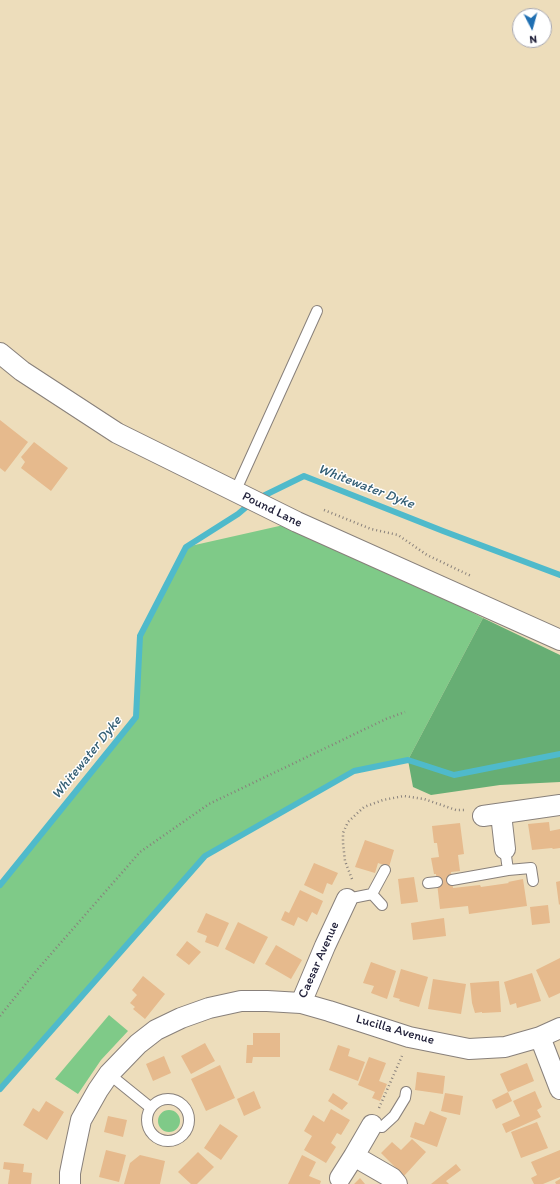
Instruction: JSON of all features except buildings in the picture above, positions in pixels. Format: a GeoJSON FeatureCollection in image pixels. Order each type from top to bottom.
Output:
{"type":"FeatureCollection","features":[{"type":"Feature","properties":{"kind":"street","name":"Pound Lane"},"geometry":{"type":"LineString","coordinates":[[0,353],[22,372],[117,433],[248,498],[560,640]]}},
{"type":"Feature","properties":{"kind":"street"},"geometry":{"type":"LineString","coordinates":[[505,849],[492,815],[560,806]]}},
{"type":"Feature","properties":{"kind":"street","name":"Caesar Avenue"},"geometry":{"type":"LineString","coordinates":[[70,1184],[70,1173],[81,1120],[109,1074],[138,1044],[156,1030],[181,1018],[209,1008],[241,1002],[267,1001],[301,1003],[347,898]]}},
{"type":"Feature","properties":{"kind":"street","name":"Lucilla Avenue"},"geometry":{"type":"LineString","coordinates":[[301,1003],[409,1037],[469,1049],[505,1047],[540,1037],[560,1028]]}},
{"type":"Feature","properties":{"kind":"street"},"geometry":{"type":"LineString","coordinates":[[540,1037],[560,1089]]}},
{"type":"Feature","properties":{"kind":"street"},"geometry":{"type":"LineString","coordinates":[[340,1178],[372,1125]]}},
{"type":"Feature","properties":{"kind":"street"},"geometry":{"type":"LineString","coordinates":[[354,1156],[392,1178],[397,1184]]}},
{"type":"Feature","properties":{"kind":"lane"},"geometry":{"type":"LineString","coordinates":[[248,498],[317,311]]}},
{"type":"Feature","properties":{"kind":"lane"},"geometry":{"type":"LineString","coordinates":[[505,849],[508,870]]}},
{"type":"Feature","properties":{"kind":"lane"},"geometry":{"type":"LineString","coordinates":[[452,880],[508,870],[531,868],[533,881]]}},
{"type":"Feature","properties":{"kind":"lane"},"geometry":{"type":"LineString","coordinates":[[372,894],[385,870]]}},
{"type":"Feature","properties":{"kind":"lane"},"geometry":{"type":"LineString","coordinates":[[347,898],[372,894]]}},
{"type":"Feature","properties":{"kind":"lane"},"geometry":{"type":"LineString","coordinates":[[372,894],[382,905]]}},
{"type":"Feature","properties":{"kind":"lane"},"geometry":{"type":"LineString","coordinates":[[109,1074],[151,1108]]}},
{"type":"Feature","properties":{"kind":"lane"},"geometry":{"type":"LineString","coordinates":[[372,1125],[382,1127],[394,1116],[405,1098],[406,1092]]}},
{"type":"Feature","properties":{"kind":"lane"},"geometry":{"type":"LineString","coordinates":[[168,1100],[175,1100],[181,1104],[188,1115],[189,1121],[184,1134],[173,1141],[160,1140],[153,1136],[147,1123],[147,1116],[151,1108],[161,1101],[168,1100]]}},
{"type":"Feature","properties":{"kind":"path"},"geometry":{"type":"LineString","coordinates":[[0,1016],[37,970],[140,852],[209,804],[386,719],[405,712]]}},
{"type":"Feature","properties":{"kind":"path"},"geometry":{"type":"LineString","coordinates":[[348,822],[364,807],[384,800],[404,796],[424,799],[456,810],[480,810],[492,815]]}},
{"type":"Feature","properties":{"kind":"path"},"geometry":{"type":"LineString","coordinates":[[372,1125],[409,1037]]}},
{"type":"Feature","properties":{"kind":"green space"},"geometry":{"type":"Polygon","coordinates":[[[297,522],[483,618],[408,760],[354,771],[205,856],[0,1089],[0,885],[135,717],[140,636],[186,547],[297,522]]]}},
{"type":"Feature","properties":{"kind":"green space"},"geometry":{"type":"Polygon","coordinates":[[[483,618],[560,655],[560,782],[500,785],[431,795],[413,787],[408,760],[483,618]]]}},
{"type":"Feature","properties":{"kind":"green space"},"geometry":{"type":"Polygon","coordinates":[[[109,1015],[128,1031],[101,1060],[78,1094],[55,1079],[109,1015]]]}},
{"type":"Feature","properties":{"kind":"green space"},"geometry":{"type":"Polygon","coordinates":[[[169,1110],[177,1113],[180,1121],[177,1129],[169,1132],[161,1129],[158,1121],[161,1113],[169,1110]]]}},
{"type":"Feature","properties":{"kind":"waterway","name":"Whitewater Dyke"},"geometry":{"type":"LineString","coordinates":[[259,498],[304,476],[560,575]]}},
{"type":"Feature","properties":{"kind":"waterway","name":"Whitewater Dyke"},"geometry":{"type":"LineString","coordinates":[[0,885],[136,717],[140,636],[186,547],[238,514],[251,503]]}},
{"type":"Feature","properties":{"kind":"waterway"},"geometry":{"type":"LineString","coordinates":[[0,1089],[205,856],[354,771],[408,760],[454,775],[560,754]]}}]}
